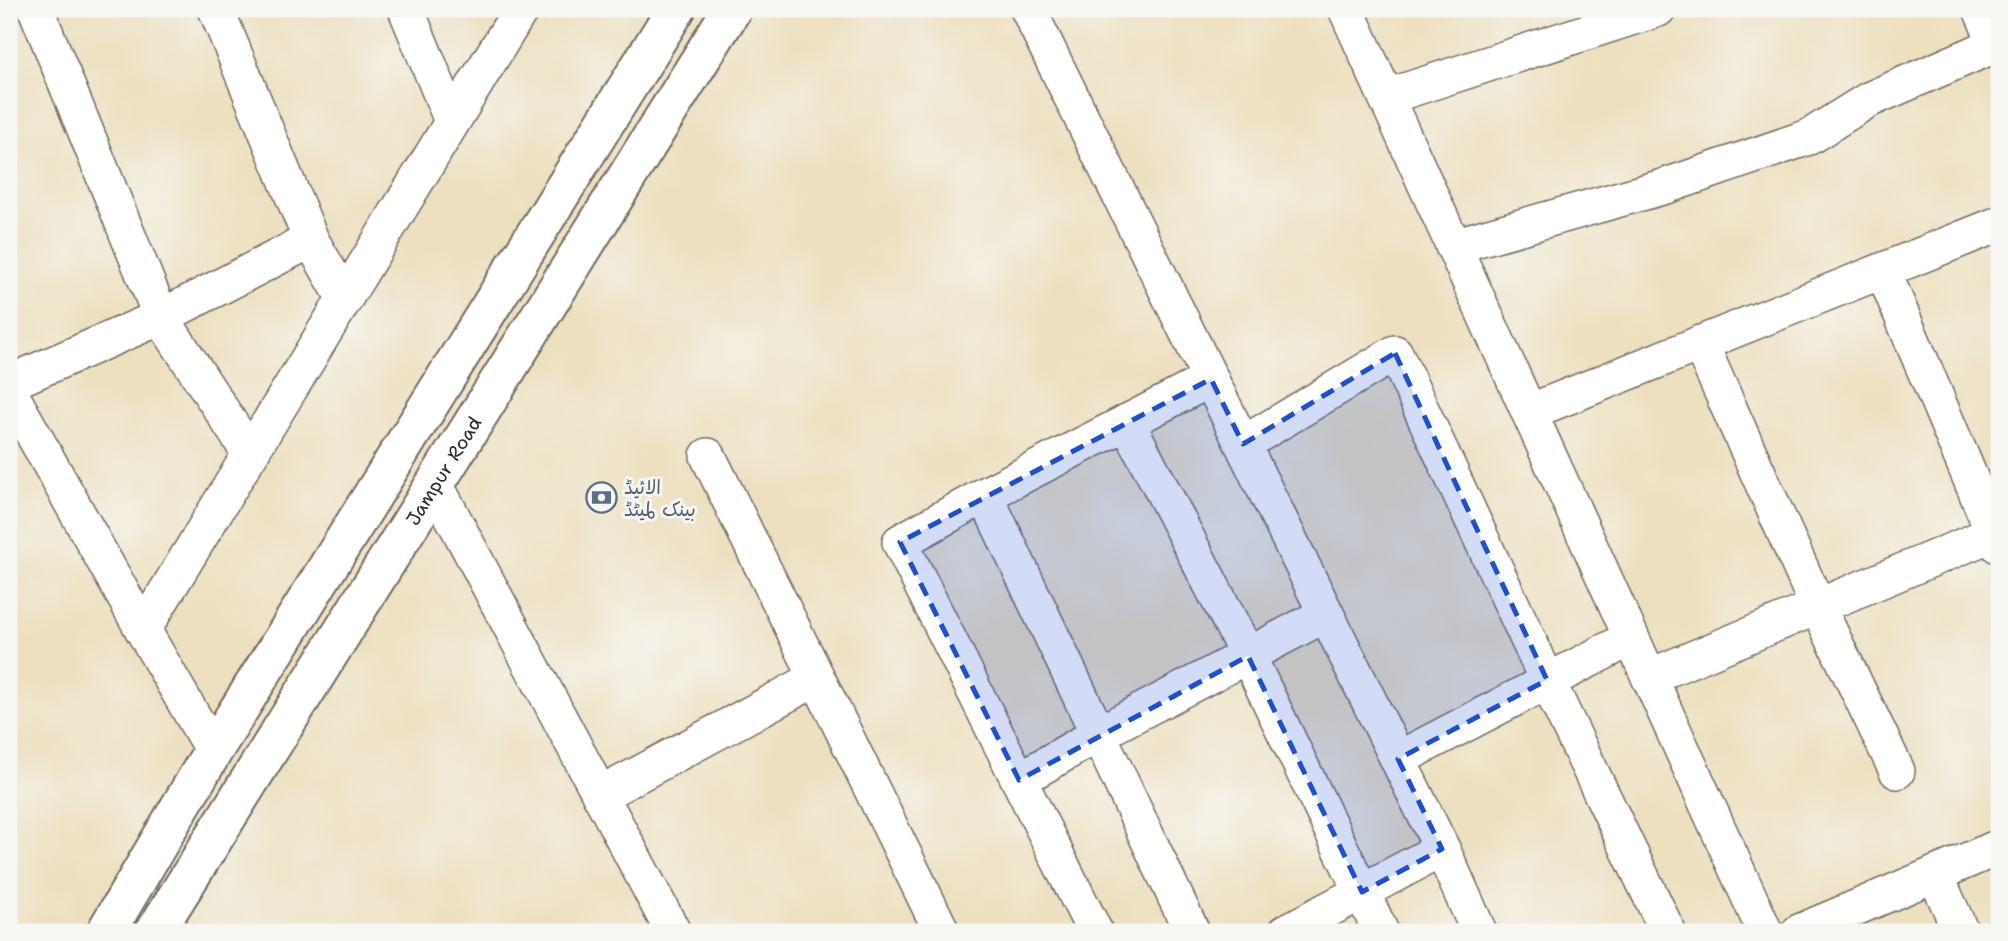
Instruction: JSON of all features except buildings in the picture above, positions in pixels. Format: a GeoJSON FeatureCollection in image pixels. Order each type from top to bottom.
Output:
{"type":"FeatureCollection","features":[{"type":"Feature","properties":{"kind":"main road"},"geometry":{"type":"LineString","coordinates":[[106,932],[213,751],[676,9]]}},
{"type":"Feature","properties":{"kind":"main road","name":"Jampur Road"},"geometry":{"type":"LineString","coordinates":[[155,932],[732,9]]}},
{"type":"Feature","properties":{"kind":"street"},"geometry":{"type":"LineString","coordinates":[[36,9],[161,317],[250,454]]}},
{"type":"Feature","properties":{"kind":"street"},"geometry":{"type":"LineString","coordinates":[[216,9],[310,240],[345,299]]}},
{"type":"Feature","properties":{"kind":"street"},"geometry":{"type":"LineString","coordinates":[[406,9],[452,121]]}},
{"type":"Feature","properties":{"kind":"street"},"geometry":{"type":"LineString","coordinates":[[142,630],[521,9]]}},
{"type":"Feature","properties":{"kind":"street"},"geometry":{"type":"LineString","coordinates":[[1028,9],[1442,849],[1479,932]]}},
{"type":"Feature","properties":{"kind":"street"},"geometry":{"type":"LineString","coordinates":[[1346,9],[1765,932]]}},
{"type":"Feature","properties":{"kind":"street"},"geometry":{"type":"LineString","coordinates":[[1386,97],[1658,9]]}},
{"type":"Feature","properties":{"kind":"street"},"geometry":{"type":"LineString","coordinates":[[1453,246],[1666,186],[1809,137],[1868,100],[1998,47],[1981,9]]}},
{"type":"Feature","properties":{"kind":"street"},"geometry":{"type":"LineString","coordinates":[[1529,412],[1999,224]]}},
{"type":"Feature","properties":{"kind":"street"},"geometry":{"type":"LineString","coordinates":[[9,383],[161,317],[310,240]]}},
{"type":"Feature","properties":{"kind":"street"},"geometry":{"type":"LineString","coordinates":[[1649,677],[1997,537],[1883,271]]}},
{"type":"Feature","properties":{"kind":"street"},"geometry":{"type":"LineString","coordinates":[[1700,343],[1818,607],[1898,771]]}},
{"type":"Feature","properties":{"kind":"street"},"geometry":{"type":"LineString","coordinates":[[1243,444],[1395,353],[1668,932]]}},
{"type":"Feature","properties":{"kind":"street"},"geometry":{"type":"LineString","coordinates":[[1095,932],[900,542],[1210,379]]}},
{"type":"Feature","properties":{"kind":"street"},"geometry":{"type":"LineString","coordinates":[[9,391],[142,630],[213,751]]}},
{"type":"Feature","properties":{"kind":"street"},"geometry":{"type":"LineString","coordinates":[[1127,422],[1248,656],[1381,932]]}},
{"type":"Feature","properties":{"kind":"street"},"geometry":{"type":"LineString","coordinates":[[708,456],[942,932]]}},
{"type":"Feature","properties":{"kind":"street"},"geometry":{"type":"LineString","coordinates":[[435,484],[673,932]]}},
{"type":"Feature","properties":{"kind":"street"},"geometry":{"type":"LineString","coordinates":[[985,495],[1192,932]]}},
{"type":"Feature","properties":{"kind":"street"},"geometry":{"type":"LineString","coordinates":[[1018,780],[1098,734],[1326,614]]}},
{"type":"Feature","properties":{"kind":"street"},"geometry":{"type":"LineString","coordinates":[[1398,759],[1631,638]]}},
{"type":"Feature","properties":{"kind":"street"},"geometry":{"type":"LineString","coordinates":[[600,795],[817,678]]}},
{"type":"Feature","properties":{"kind":"street"},"geometry":{"type":"LineString","coordinates":[[1799,932],[1999,847]]}},
{"type":"Feature","properties":{"kind":"street"},"geometry":{"type":"LineString","coordinates":[[1286,932],[1442,849]]}},
{"type":"Feature","properties":{"kind":"street"},"geometry":{"type":"LineString","coordinates":[[1935,874],[1961,932]]}},
{"type":"Feature","properties":{"kind":"highlighted area"},"geometry":{"type":"Polygon","coordinates":[[[1395,353],[1547,680],[1398,759],[1442,849],[1362,892],[1248,656],[1019,780],[900,542],[1211,379],[1243,444],[1395,353]]]}},
{"type":"Feature","properties":{"kind":"place","name":"الائیڈ بینک لمیٹڈ"},"geometry":{"type":"Point","coordinates":[601,498]}}]}
